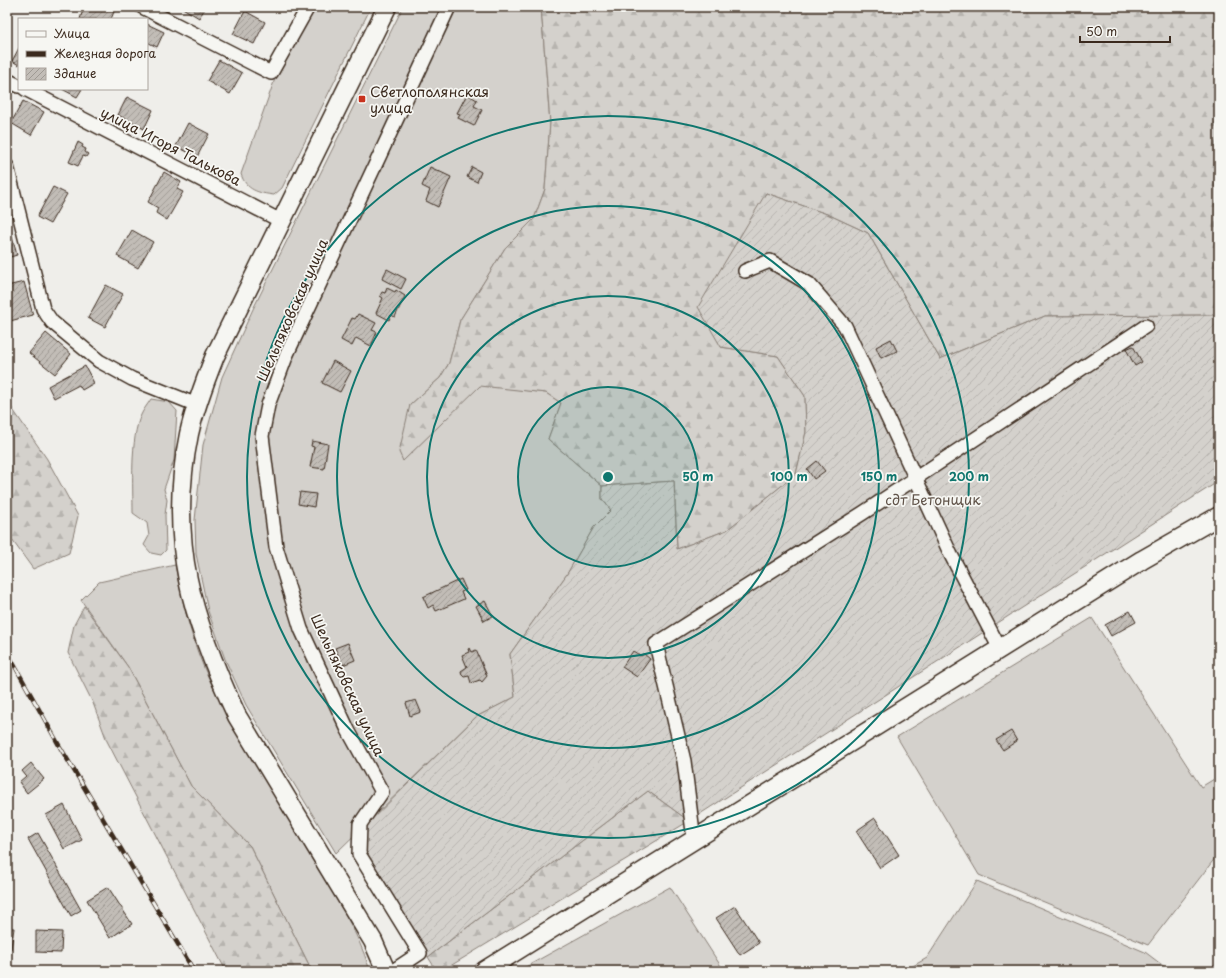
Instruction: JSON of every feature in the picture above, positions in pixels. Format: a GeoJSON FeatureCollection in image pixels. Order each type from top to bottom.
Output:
{"type":"FeatureCollection","features":[{"type":"Feature","properties":{"kind":"street"},"geometry":{"type":"LineString","coordinates":[[142,7],[271,73],[308,7]]}},
{"type":"Feature","properties":{"kind":"street"},"geometry":{"type":"LineString","coordinates":[[386,971],[373,941],[352,904],[237,716],[219,677],[203,636],[189,589],[181,537],[183,479],[189,434],[197,405],[215,356],[387,7]]}},
{"type":"Feature","properties":{"kind":"street","name":"Шельпяковская улица"},"geometry":{"type":"LineString","coordinates":[[393,971],[420,953],[359,854],[360,824],[382,792],[348,730],[301,629],[276,547],[262,436],[268,404],[287,354],[448,9]]}},
{"type":"Feature","properties":{"kind":"street"},"geometry":{"type":"LineString","coordinates":[[7,80],[18,86]]}},
{"type":"Feature","properties":{"kind":"street","name":"улица Игоря Талькова"},"geometry":{"type":"LineString","coordinates":[[26,90],[281,221]]}},
{"type":"Feature","properties":{"kind":"street"},"geometry":{"type":"LineString","coordinates":[[7,166],[43,309],[52,322],[99,361],[132,379],[197,405]]}},
{"type":"Feature","properties":{"kind":"street"},"geometry":{"type":"LineString","coordinates":[[745,271],[770,260],[809,284],[845,326],[914,478],[958,570],[1000,649]]}},
{"type":"Feature","properties":{"kind":"street"},"geometry":{"type":"LineString","coordinates":[[694,840],[684,761],[656,644],[863,513],[1146,326]]}},
{"type":"Feature","properties":{"kind":"street"},"geometry":{"type":"LineString","coordinates":[[487,970],[1142,560],[1219,516]]}},
{"type":"Feature","properties":{"kind":"green space"},"geometry":{"type":"Polygon","coordinates":[[[314,7],[371,7],[282,188],[274,195],[258,192],[246,184],[241,174],[276,76],[314,7]]]}},
{"type":"Feature","properties":{"kind":"green space"},"geometry":{"type":"Polygon","coordinates":[[[403,7],[541,7],[550,123],[545,189],[534,219],[505,248],[460,320],[449,363],[440,378],[410,405],[403,461],[480,385],[546,393],[561,403],[548,439],[602,486],[602,499],[611,510],[594,527],[567,574],[510,654],[515,697],[476,717],[336,853],[246,705],[225,659],[208,611],[196,554],[195,520],[203,445],[222,377],[253,309],[403,7]]]}},
{"type":"Feature","properties":{"kind":"green space"},"geometry":{"type":"Polygon","coordinates":[[[541,7],[1219,7],[1219,315],[1045,316],[940,359],[868,233],[827,214],[766,193],[721,347],[778,356],[805,396],[806,432],[796,474],[727,530],[677,549],[674,481],[602,486],[548,439],[561,403],[546,393],[480,386],[403,461],[399,452],[410,405],[440,378],[449,363],[460,320],[505,248],[534,219],[545,189],[550,123],[541,7]]]}},
{"type":"Feature","properties":{"kind":"green space","name":"сдт Бетонщик"},"geometry":{"type":"Polygon","coordinates":[[[766,193],[827,214],[868,233],[940,359],[1045,316],[1219,315],[1219,481],[689,821],[648,791],[428,957],[368,864],[362,829],[476,717],[515,697],[510,654],[567,574],[594,527],[611,510],[602,499],[602,486],[674,481],[677,549],[727,530],[796,474],[806,432],[805,396],[778,356],[721,347],[698,307],[766,193]]]}},
{"type":"Feature","properties":{"kind":"green space"},"geometry":{"type":"Polygon","coordinates":[[[151,399],[169,402],[177,411],[174,460],[164,489],[167,500],[165,515],[166,550],[161,555],[151,553],[144,545],[149,536],[147,523],[133,513],[133,463],[135,436],[141,415],[151,399]]]}},
{"type":"Feature","properties":{"kind":"green space"},"geometry":{"type":"Polygon","coordinates":[[[7,401],[47,459],[78,516],[69,553],[33,569],[7,533],[7,401]]]}},
{"type":"Feature","properties":{"kind":"green space"},"geometry":{"type":"Polygon","coordinates":[[[175,565],[193,638],[210,681],[244,745],[342,909],[358,939],[370,971],[312,971],[250,846],[191,786],[128,667],[81,600],[99,582],[175,565]]]}},
{"type":"Feature","properties":{"kind":"green space"},"geometry":{"type":"Polygon","coordinates":[[[84,606],[128,667],[191,786],[250,846],[312,971],[226,971],[107,741],[93,703],[68,653],[74,625],[84,606]]]}},
{"type":"Feature","properties":{"kind":"green space"},"geometry":{"type":"Polygon","coordinates":[[[1092,618],[1201,787],[1219,776],[1219,853],[1148,945],[979,875],[897,737],[1092,618]]]}},
{"type":"Feature","properties":{"kind":"green space"},"geometry":{"type":"Polygon","coordinates":[[[648,791],[689,821],[442,971],[437,971],[428,957],[648,791]]]}},
{"type":"Feature","properties":{"kind":"green space"},"geometry":{"type":"Polygon","coordinates":[[[977,881],[1145,952],[1170,971],[904,971],[927,958],[977,881]]]}},
{"type":"Feature","properties":{"kind":"green space"},"geometry":{"type":"Polygon","coordinates":[[[670,887],[724,971],[521,971],[522,969],[670,887]]]}},
{"type":"Feature","properties":{"kind":"building"},"geometry":{"type":"Polygon","coordinates":[[[84,7],[116,7],[111,18],[80,18],[84,7]]]}},
{"type":"Feature","properties":{"kind":"building"},"geometry":{"type":"Polygon","coordinates":[[[181,7],[206,7],[199,18],[181,7]]]}},
{"type":"Feature","properties":{"kind":"building"},"geometry":{"type":"Polygon","coordinates":[[[245,11],[265,22],[254,44],[233,34],[245,11]]]}},
{"type":"Feature","properties":{"kind":"building"},"geometry":{"type":"Polygon","coordinates":[[[148,24],[164,32],[157,47],[148,42],[148,24]]]}},
{"type":"Feature","properties":{"kind":"building"},"geometry":{"type":"Polygon","coordinates":[[[18,50],[18,64],[12,61],[18,50]]]}},
{"type":"Feature","properties":{"kind":"building"},"geometry":{"type":"Polygon","coordinates":[[[219,60],[242,73],[230,94],[207,81],[219,60]]]}},
{"type":"Feature","properties":{"kind":"building"},"geometry":{"type":"Polygon","coordinates":[[[64,90],[81,90],[77,97],[64,90]]]}},
{"type":"Feature","properties":{"kind":"building"},"geometry":{"type":"Polygon","coordinates":[[[467,94],[477,100],[474,106],[482,110],[474,126],[458,118],[460,114],[457,113],[467,94]]]}},
{"type":"Feature","properties":{"kind":"building"},"geometry":{"type":"Polygon","coordinates":[[[127,97],[153,110],[144,129],[118,115],[127,97]]]}},
{"type":"Feature","properties":{"kind":"building"},"geometry":{"type":"Polygon","coordinates":[[[23,101],[44,112],[31,135],[11,123],[23,101]]]}},
{"type":"Feature","properties":{"kind":"building"},"geometry":{"type":"Polygon","coordinates":[[[188,123],[209,134],[197,157],[176,146],[188,123]]]}},
{"type":"Feature","properties":{"kind":"building"},"geometry":{"type":"Polygon","coordinates":[[[78,142],[83,145],[82,147],[86,149],[85,152],[88,154],[86,157],[83,156],[78,166],[69,162],[78,142]]]}},
{"type":"Feature","properties":{"kind":"building"},"geometry":{"type":"Polygon","coordinates":[[[430,167],[451,177],[438,207],[426,201],[430,190],[422,186],[430,167]]]}},
{"type":"Feature","properties":{"kind":"building"},"geometry":{"type":"Polygon","coordinates":[[[472,167],[481,172],[477,182],[467,177],[472,167]]]}},
{"type":"Feature","properties":{"kind":"building"},"geometry":{"type":"Polygon","coordinates":[[[164,172],[181,182],[177,189],[183,192],[167,220],[156,213],[158,208],[148,202],[164,172]]]}},
{"type":"Feature","properties":{"kind":"building"},"geometry":{"type":"Polygon","coordinates":[[[53,187],[67,194],[50,224],[37,217],[53,187]]]}},
{"type":"Feature","properties":{"kind":"building"},"geometry":{"type":"Polygon","coordinates":[[[132,230],[153,242],[138,268],[117,256],[132,230]]]}},
{"type":"Feature","properties":{"kind":"building"},"geometry":{"type":"Polygon","coordinates":[[[12,237],[17,255],[7,258],[7,239],[12,237]]]}},
{"type":"Feature","properties":{"kind":"building"},"geometry":{"type":"Polygon","coordinates":[[[387,269],[406,279],[401,289],[382,279],[387,269]]]}},
{"type":"Feature","properties":{"kind":"building"},"geometry":{"type":"Polygon","coordinates":[[[24,282],[33,315],[10,321],[7,313],[7,286],[24,282]]]}},
{"type":"Feature","properties":{"kind":"building"},"geometry":{"type":"Polygon","coordinates":[[[106,285],[123,294],[105,327],[88,318],[106,285]]]}},
{"type":"Feature","properties":{"kind":"building"},"geometry":{"type":"Polygon","coordinates":[[[387,288],[395,292],[396,290],[405,296],[395,317],[391,315],[389,320],[376,313],[383,298],[380,296],[382,292],[385,293],[387,288]]]}},
{"type":"Feature","properties":{"kind":"building"},"geometry":{"type":"Polygon","coordinates":[[[358,314],[376,323],[372,330],[377,332],[371,346],[356,338],[352,346],[341,340],[352,318],[355,319],[358,314]]]}},
{"type":"Feature","properties":{"kind":"building"},"geometry":{"type":"Polygon","coordinates":[[[46,333],[71,354],[55,374],[29,353],[46,333]]]}},
{"type":"Feature","properties":{"kind":"building"},"geometry":{"type":"Polygon","coordinates":[[[891,339],[897,351],[881,358],[876,347],[891,339]]]}},
{"type":"Feature","properties":{"kind":"building"},"geometry":{"type":"Polygon","coordinates":[[[1133,346],[1142,362],[1135,366],[1126,349],[1133,346]]]}},
{"type":"Feature","properties":{"kind":"building"},"geometry":{"type":"Polygon","coordinates":[[[333,361],[351,371],[340,392],[322,383],[333,361]]]}},
{"type":"Feature","properties":{"kind":"building"},"geometry":{"type":"Polygon","coordinates":[[[85,366],[94,383],[82,390],[79,385],[54,398],[48,386],[85,366]]]}},
{"type":"Feature","properties":{"kind":"building"},"geometry":{"type":"Polygon","coordinates":[[[312,441],[328,444],[324,469],[310,467],[314,447],[311,446],[312,441]]]}},
{"type":"Feature","properties":{"kind":"building"},"geometry":{"type":"Polygon","coordinates":[[[817,461],[825,471],[814,479],[807,469],[817,461]]]}},
{"type":"Feature","properties":{"kind":"building"},"geometry":{"type":"Polygon","coordinates":[[[300,492],[316,494],[314,507],[298,504],[300,492]]]}},
{"type":"Feature","properties":{"kind":"building"},"geometry":{"type":"Polygon","coordinates":[[[461,579],[466,590],[461,592],[464,599],[436,611],[433,605],[428,608],[423,597],[461,579]]]}},
{"type":"Feature","properties":{"kind":"building"},"geometry":{"type":"Polygon","coordinates":[[[485,601],[493,616],[484,621],[476,606],[485,601]]]}},
{"type":"Feature","properties":{"kind":"building"},"geometry":{"type":"Polygon","coordinates":[[[1130,611],[1136,622],[1111,636],[1105,625],[1130,611]]]}},
{"type":"Feature","properties":{"kind":"building"},"geometry":{"type":"Polygon","coordinates":[[[348,643],[355,660],[343,665],[335,648],[348,643]]]}},
{"type":"Feature","properties":{"kind":"building"},"geometry":{"type":"Polygon","coordinates":[[[470,648],[472,652],[476,650],[487,676],[482,682],[480,680],[471,683],[469,676],[464,677],[462,675],[461,671],[467,667],[462,655],[469,652],[468,649],[470,648]]]}},
{"type":"Feature","properties":{"kind":"building"},"geometry":{"type":"Polygon","coordinates":[[[633,651],[641,656],[644,654],[650,659],[637,677],[622,667],[633,651]]]}},
{"type":"Feature","properties":{"kind":"building"},"geometry":{"type":"Polygon","coordinates":[[[416,700],[421,712],[410,716],[406,703],[416,700]]]}},
{"type":"Feature","properties":{"kind":"building"},"geometry":{"type":"Polygon","coordinates":[[[1011,731],[1017,741],[1003,750],[996,740],[1011,731]]]}},
{"type":"Feature","properties":{"kind":"building"},"geometry":{"type":"Polygon","coordinates":[[[31,763],[44,779],[27,793],[19,782],[26,776],[22,771],[31,763]]]}},
{"type":"Feature","properties":{"kind":"building"},"geometry":{"type":"Polygon","coordinates":[[[64,805],[82,840],[64,849],[46,815],[64,805]]]}},
{"type":"Feature","properties":{"kind":"building"},"geometry":{"type":"Polygon","coordinates":[[[875,818],[899,855],[880,868],[856,831],[875,818]]]}},
{"type":"Feature","properties":{"kind":"building"},"geometry":{"type":"Polygon","coordinates":[[[38,833],[81,910],[71,916],[28,839],[38,833]]]}},
{"type":"Feature","properties":{"kind":"building"},"geometry":{"type":"Polygon","coordinates":[[[108,887],[132,924],[110,938],[87,900],[108,887]]]}},
{"type":"Feature","properties":{"kind":"building"},"geometry":{"type":"Polygon","coordinates":[[[735,906],[759,943],[740,955],[716,918],[735,906]]]}},
{"type":"Feature","properties":{"kind":"building"},"geometry":{"type":"Polygon","coordinates":[[[7,918],[10,919],[9,928],[14,928],[11,949],[7,948],[7,918]]]}},
{"type":"Feature","properties":{"kind":"building"},"geometry":{"type":"Polygon","coordinates":[[[36,931],[62,932],[61,953],[36,952],[36,931]]]}},
{"type":"Feature","properties":{"kind":"railway"},"geometry":{"type":"LineString","coordinates":[[7,652],[60,747],[194,971]]}},
{"type":"Feature","properties":{"kind":"place","name":"Светлополянская улица"},"geometry":{"type":"Point","coordinates":[362,99]}}]}
